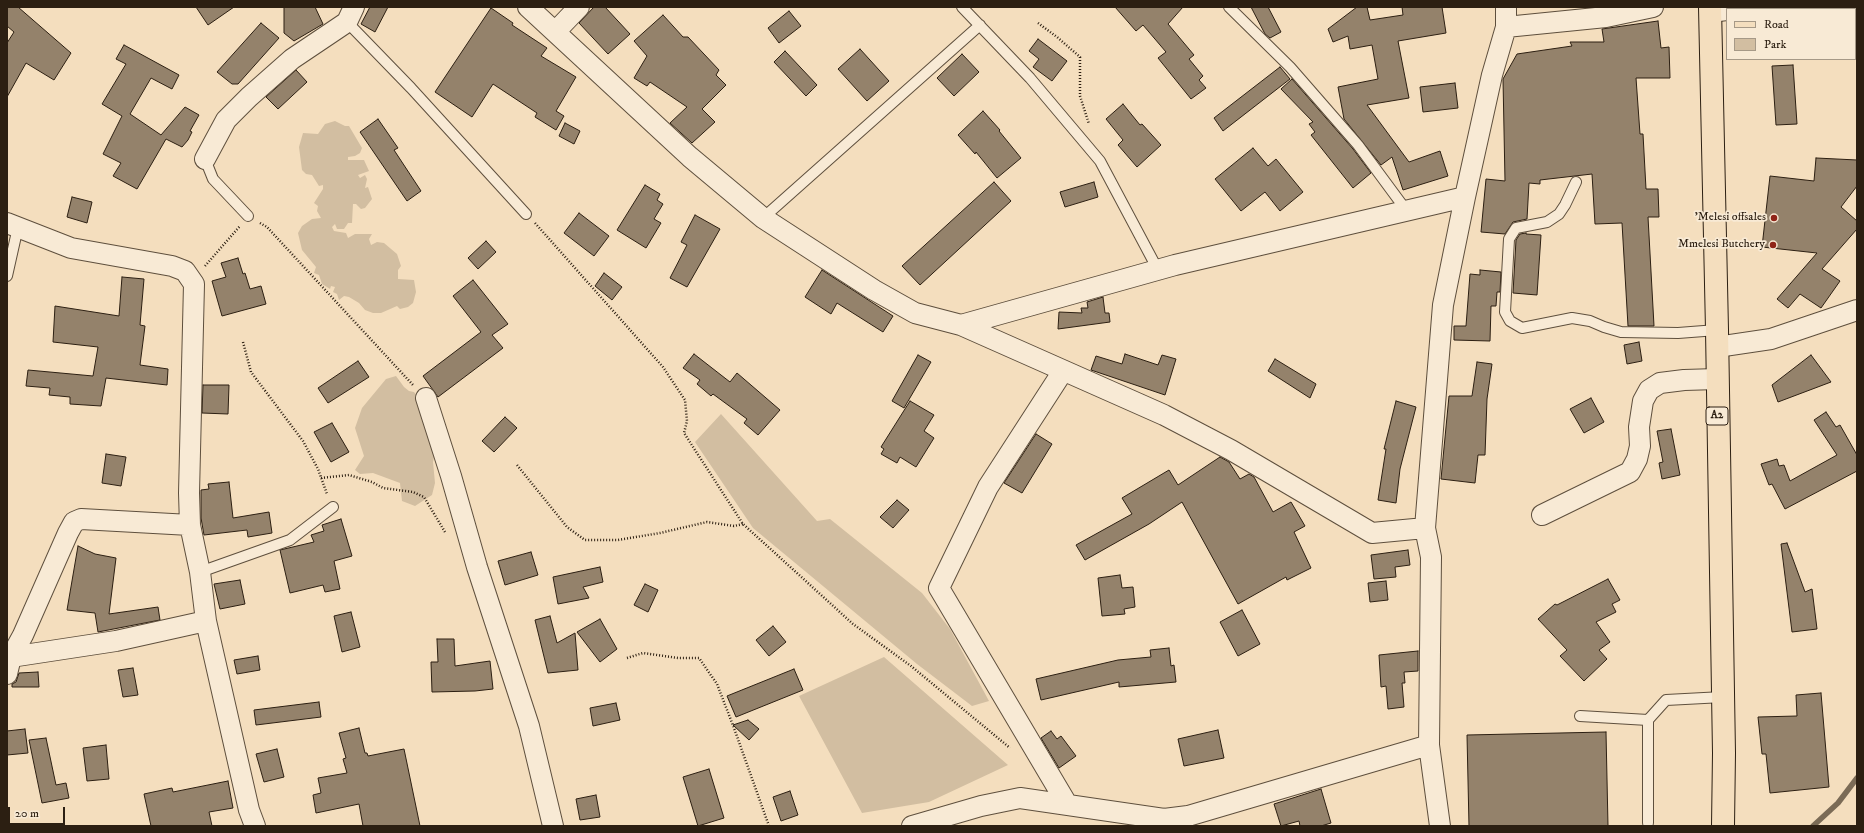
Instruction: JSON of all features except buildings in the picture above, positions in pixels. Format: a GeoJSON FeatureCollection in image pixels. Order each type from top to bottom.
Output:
{"type":"FeatureCollection","features":[{"type":"Feature","properties":{"kind":"main road","name":"A2"},"geometry":{"type":"LineString","coordinates":[[1719,9],[1717,379],[1723,697],[1723,826]]}},
{"type":"Feature","properties":{"kind":"street"},"geometry":{"type":"LineString","coordinates":[[528,7],[556,31],[690,157],[763,218],[874,290],[915,313],[962,325],[1164,415],[1230,450],[1372,533],[1425,528]]}},
{"type":"Feature","properties":{"kind":"street"},"geometry":{"type":"LineString","coordinates":[[556,31],[579,7]]}},
{"type":"Feature","properties":{"kind":"street"},"geometry":{"type":"LineString","coordinates":[[1440,826],[1429,745],[1431,557],[1425,528],[1444,305],[1464,196],[1492,75],[1506,27],[1506,7]]}},
{"type":"Feature","properties":{"kind":"street"},"geometry":{"type":"LineString","coordinates":[[1506,27],[1606,17],[1653,7]]}},
{"type":"Feature","properties":{"kind":"street"},"geometry":{"type":"LineString","coordinates":[[1731,8],[1743,7]]}},
{"type":"Feature","properties":{"kind":"street"},"geometry":{"type":"LineString","coordinates":[[205,159],[226,120],[249,97],[292,59],[350,15]]}},
{"type":"Feature","properties":{"kind":"street"},"geometry":{"type":"LineString","coordinates":[[962,325],[1158,270],[1464,196]]}},
{"type":"Feature","properties":{"kind":"street"},"geometry":{"type":"LineString","coordinates":[[13,225],[71,248],[172,266],[185,271],[194,284],[189,493],[190,525],[200,572],[206,621],[249,810],[255,826]]}},
{"type":"Feature","properties":{"kind":"street"},"geometry":{"type":"LineString","coordinates":[[1717,338],[1771,339],[1857,310]]}},
{"type":"Feature","properties":{"kind":"street"},"geometry":{"type":"LineString","coordinates":[[1063,371],[988,487],[938,588],[1066,804]]}},
{"type":"Feature","properties":{"kind":"street"},"geometry":{"type":"LineString","coordinates":[[1542,515],[1630,472],[1637,459],[1640,446],[1639,427],[1643,400],[1649,390],[1660,383],[1684,380],[1717,379]]}},
{"type":"Feature","properties":{"kind":"street"},"geometry":{"type":"LineString","coordinates":[[426,398],[451,476],[477,567],[529,726],[553,826]]}},
{"type":"Feature","properties":{"kind":"street"},"geometry":{"type":"LineString","coordinates":[[9,665],[74,522],[81,519],[190,525]]}},
{"type":"Feature","properties":{"kind":"street"},"geometry":{"type":"LineString","coordinates":[[9,665],[206,621]]}},
{"type":"Feature","properties":{"kind":"street"},"geometry":{"type":"LineString","coordinates":[[912,826],[981,806],[1020,798],[1103,811],[1185,821],[1429,745]]}},
{"type":"Feature","properties":{"kind":"lane"},"geometry":{"type":"LineString","coordinates":[[962,7],[1030,78],[1100,161],[1158,270]]}},
{"type":"Feature","properties":{"kind":"lane"},"geometry":{"type":"LineString","coordinates":[[1228,7],[1301,79],[1358,145],[1406,210]]}},
{"type":"Feature","properties":{"kind":"lane"},"geometry":{"type":"LineString","coordinates":[[350,15],[411,88],[526,214]]}},
{"type":"Feature","properties":{"kind":"lane"},"geometry":{"type":"LineString","coordinates":[[763,218],[980,25]]}},
{"type":"Feature","properties":{"kind":"lane"},"geometry":{"type":"LineString","coordinates":[[205,159],[213,179],[248,216]]}},
{"type":"Feature","properties":{"kind":"lane"},"geometry":{"type":"LineString","coordinates":[[1576,182],[1565,205],[1558,214],[1546,222],[1516,228],[1509,239],[1505,312],[1510,321],[1522,328],[1572,318],[1590,321],[1621,332],[1678,333],[1717,338]]}},
{"type":"Feature","properties":{"kind":"lane"},"geometry":{"type":"LineString","coordinates":[[7,276],[13,225]]}},
{"type":"Feature","properties":{"kind":"lane"},"geometry":{"type":"LineString","coordinates":[[200,572],[290,540],[333,507]]}},
{"type":"Feature","properties":{"kind":"lane"},"geometry":{"type":"LineString","coordinates":[[1648,823],[1648,720],[1666,700],[1723,697]]}},
{"type":"Feature","properties":{"kind":"lane"},"geometry":{"type":"LineString","coordinates":[[1580,716],[1648,720]]}},
{"type":"Feature","properties":{"kind":"path"},"geometry":{"type":"LineString","coordinates":[[1038,22],[1080,57],[1080,96],[1090,126],[1086,146]]}},
{"type":"Feature","properties":{"kind":"path"},"geometry":{"type":"LineString","coordinates":[[526,214],[663,367],[685,400],[687,421],[684,433],[742,524],[853,624],[920,674],[1010,749]]}},
{"type":"Feature","properties":{"kind":"path"},"geometry":{"type":"LineString","coordinates":[[188,276],[206,265],[248,216],[267,227],[426,398]]}},
{"type":"Feature","properties":{"kind":"path"},"geometry":{"type":"LineString","coordinates":[[242,342],[251,372],[303,441],[318,469],[320,478],[333,507]]}},
{"type":"Feature","properties":{"kind":"path"},"geometry":{"type":"LineString","coordinates":[[517,465],[567,527],[585,540],[618,540],[660,533],[707,522],[734,526],[742,524]]}},
{"type":"Feature","properties":{"kind":"path"},"geometry":{"type":"LineString","coordinates":[[320,478],[349,475],[372,482],[383,488],[413,492],[424,497],[446,533]]}},
{"type":"Feature","properties":{"kind":"path"},"geometry":{"type":"LineString","coordinates":[[627,658],[643,653],[678,658],[699,658],[717,684],[769,826]]}},
{"type":"Feature","properties":{"kind":"green space"},"geometry":{"type":"Polygon","coordinates":[[[335,121],[345,126],[349,126],[362,148],[360,153],[355,156],[348,157],[348,160],[364,160],[369,171],[358,175],[360,178],[365,175],[367,179],[365,188],[368,187],[372,199],[365,208],[361,209],[356,204],[353,204],[352,223],[348,223],[344,229],[337,229],[335,224],[332,227],[334,231],[346,233],[348,238],[355,234],[372,234],[369,239],[371,245],[377,242],[384,243],[397,254],[401,266],[398,270],[398,279],[414,280],[416,292],[413,303],[408,307],[400,309],[397,306],[381,313],[373,313],[365,310],[359,303],[349,297],[344,296],[339,300],[337,294],[333,292],[335,287],[331,286],[330,289],[322,284],[319,275],[314,273],[316,267],[302,250],[298,233],[302,226],[312,219],[321,218],[317,211],[318,206],[314,203],[323,189],[323,185],[319,186],[312,175],[306,174],[302,170],[299,147],[303,133],[318,134],[325,124],[335,121]]]}},
{"type":"Feature","properties":{"kind":"green space"},"geometry":{"type":"Polygon","coordinates":[[[396,376],[404,387],[409,391],[414,392],[419,398],[435,453],[433,462],[435,483],[432,495],[415,506],[402,501],[400,483],[373,473],[360,474],[355,470],[364,456],[355,428],[362,408],[386,379],[396,376]]]}},
{"type":"Feature","properties":{"kind":"green space"},"geometry":{"type":"Polygon","coordinates":[[[721,414],[817,521],[830,519],[922,593],[950,629],[989,701],[972,706],[917,664],[753,528],[695,442],[721,414]]]}},
{"type":"Feature","properties":{"kind":"green space"},"geometry":{"type":"Polygon","coordinates":[[[884,657],[1008,765],[929,802],[862,813],[799,696],[884,657]]]}},
{"type":"Feature","properties":{"kind":"waterway"},"geometry":{"type":"LineString","coordinates":[[1813,826],[1838,803],[1857,778]]}},
{"type":"Feature","properties":{"kind":"place","name":"'Melesi offsales"},"geometry":{"type":"Point","coordinates":[1774,218]}},
{"type":"Feature","properties":{"kind":"place","name":"Mmelesi Butchery"},"geometry":{"type":"Point","coordinates":[1773,245]}}]}
